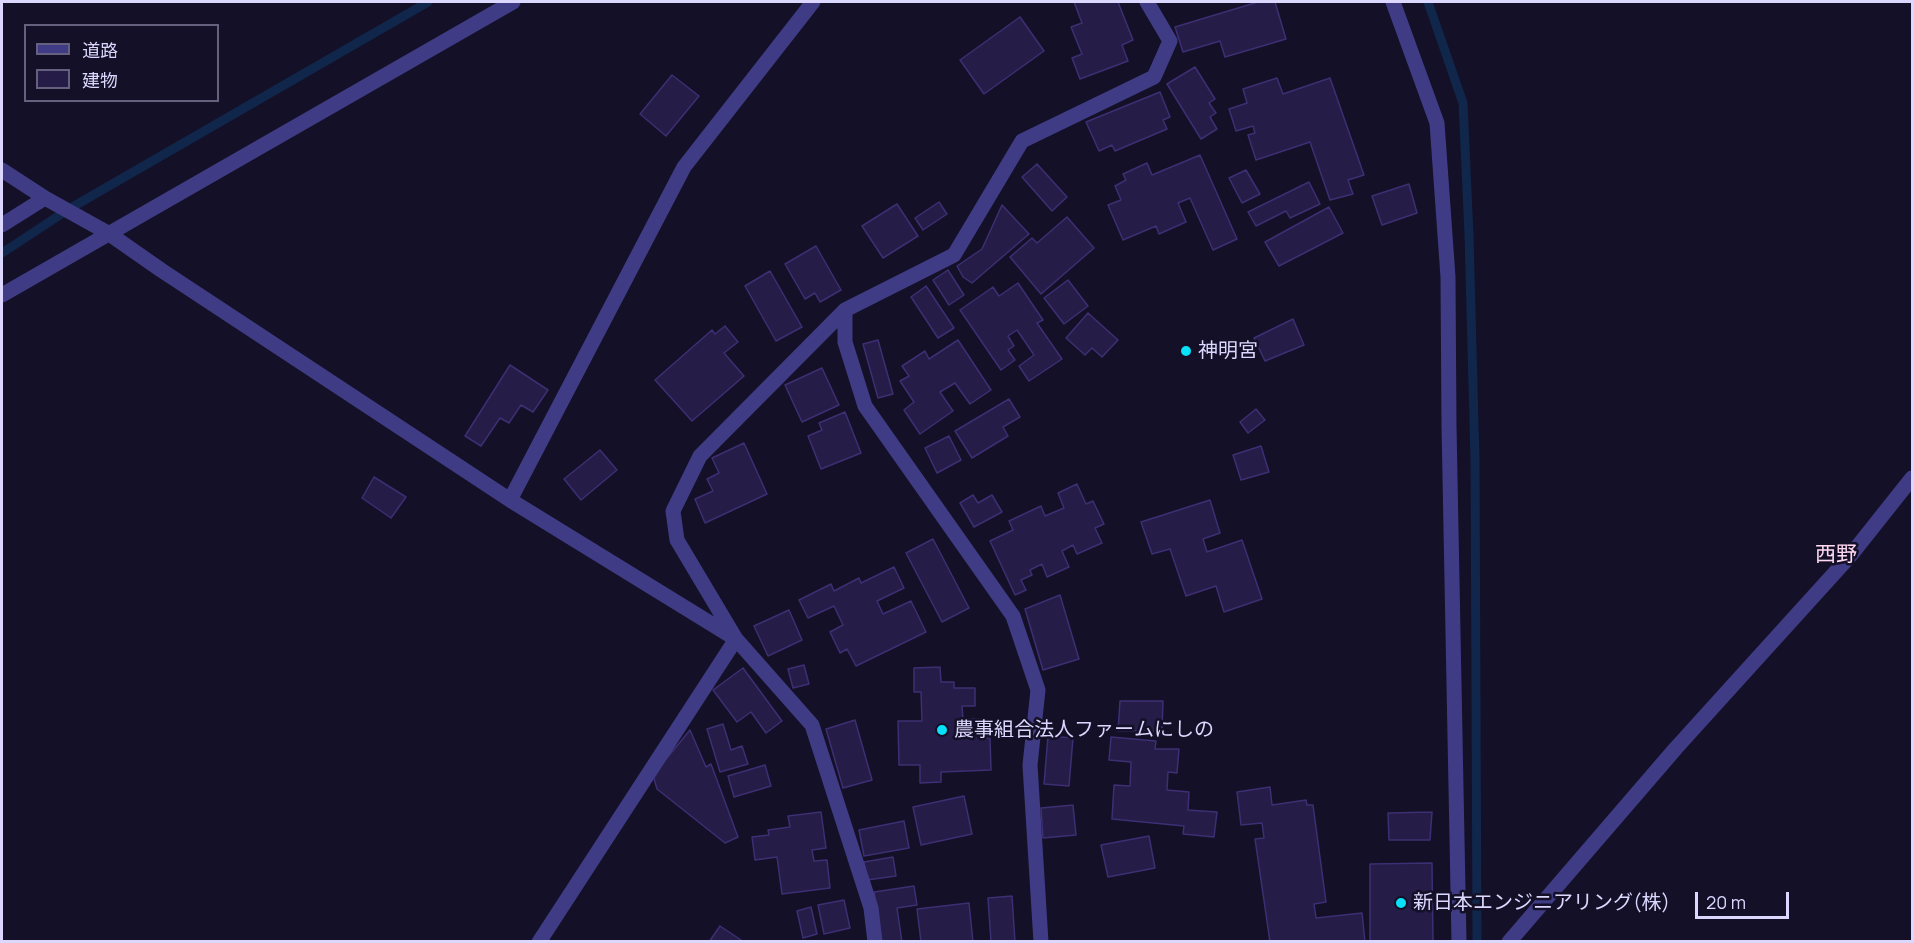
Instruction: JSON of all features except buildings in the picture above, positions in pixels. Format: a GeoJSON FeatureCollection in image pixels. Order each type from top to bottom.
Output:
{"type":"FeatureCollection","features":[{"type":"Feature","properties":{"kind":"street"},"geometry":{"type":"LineString","coordinates":[[2,295],[513,2]]}},
{"type":"Feature","properties":{"kind":"street"},"geometry":{"type":"LineString","coordinates":[[510,501],[684,167],[813,2]]}},
{"type":"Feature","properties":{"kind":"street"},"geometry":{"type":"LineString","coordinates":[[875,942],[871,908],[812,725],[736,639],[677,540],[673,511],[700,456],[845,310],[954,255],[1023,141],[1154,77],[1170,41],[1147,2]]}},
{"type":"Feature","properties":{"kind":"street"},"geometry":{"type":"LineString","coordinates":[[1393,2],[1437,123],[1448,277],[1459,942]]}},
{"type":"Feature","properties":{"kind":"street"},"geometry":{"type":"LineString","coordinates":[[2,170],[45,198],[108,233],[510,501],[736,639]]}},
{"type":"Feature","properties":{"kind":"street"},"geometry":{"type":"LineString","coordinates":[[2,225],[45,198]]}},
{"type":"Feature","properties":{"kind":"street"},"geometry":{"type":"LineString","coordinates":[[845,310],[844,342],[865,406],[1013,616],[1038,690],[1030,765],[1041,942]]}},
{"type":"Feature","properties":{"kind":"street"},"geometry":{"type":"LineString","coordinates":[[1509,942],[1676,748],[1850,556],[1912,478]]}},
{"type":"Feature","properties":{"kind":"street"},"geometry":{"type":"LineString","coordinates":[[541,941],[736,639]]}},
{"type":"Feature","properties":{"kind":"waterway"},"geometry":{"type":"LineString","coordinates":[[2,253],[69,209],[428,2]]}},
{"type":"Feature","properties":{"kind":"waterway"},"geometry":{"type":"LineString","coordinates":[[1428,2],[1463,103],[1475,460],[1477,942]]}},
{"type":"Feature","properties":{"kind":"place","name":"神明宮"},"geometry":{"type":"Point","coordinates":[1186,351]}},
{"type":"Feature","properties":{"kind":"place","name":"農事組合法人ファームにしの"},"geometry":{"type":"Point","coordinates":[942,730]}},
{"type":"Feature","properties":{"kind":"place","name":"新日本エンジニアリング(株)"},"geometry":{"type":"Point","coordinates":[1401,903]}},
{"type":"Feature","properties":{"kind":"district","name":"西野"},"geometry":{"type":"Point","coordinates":[1836,555]}}]}
